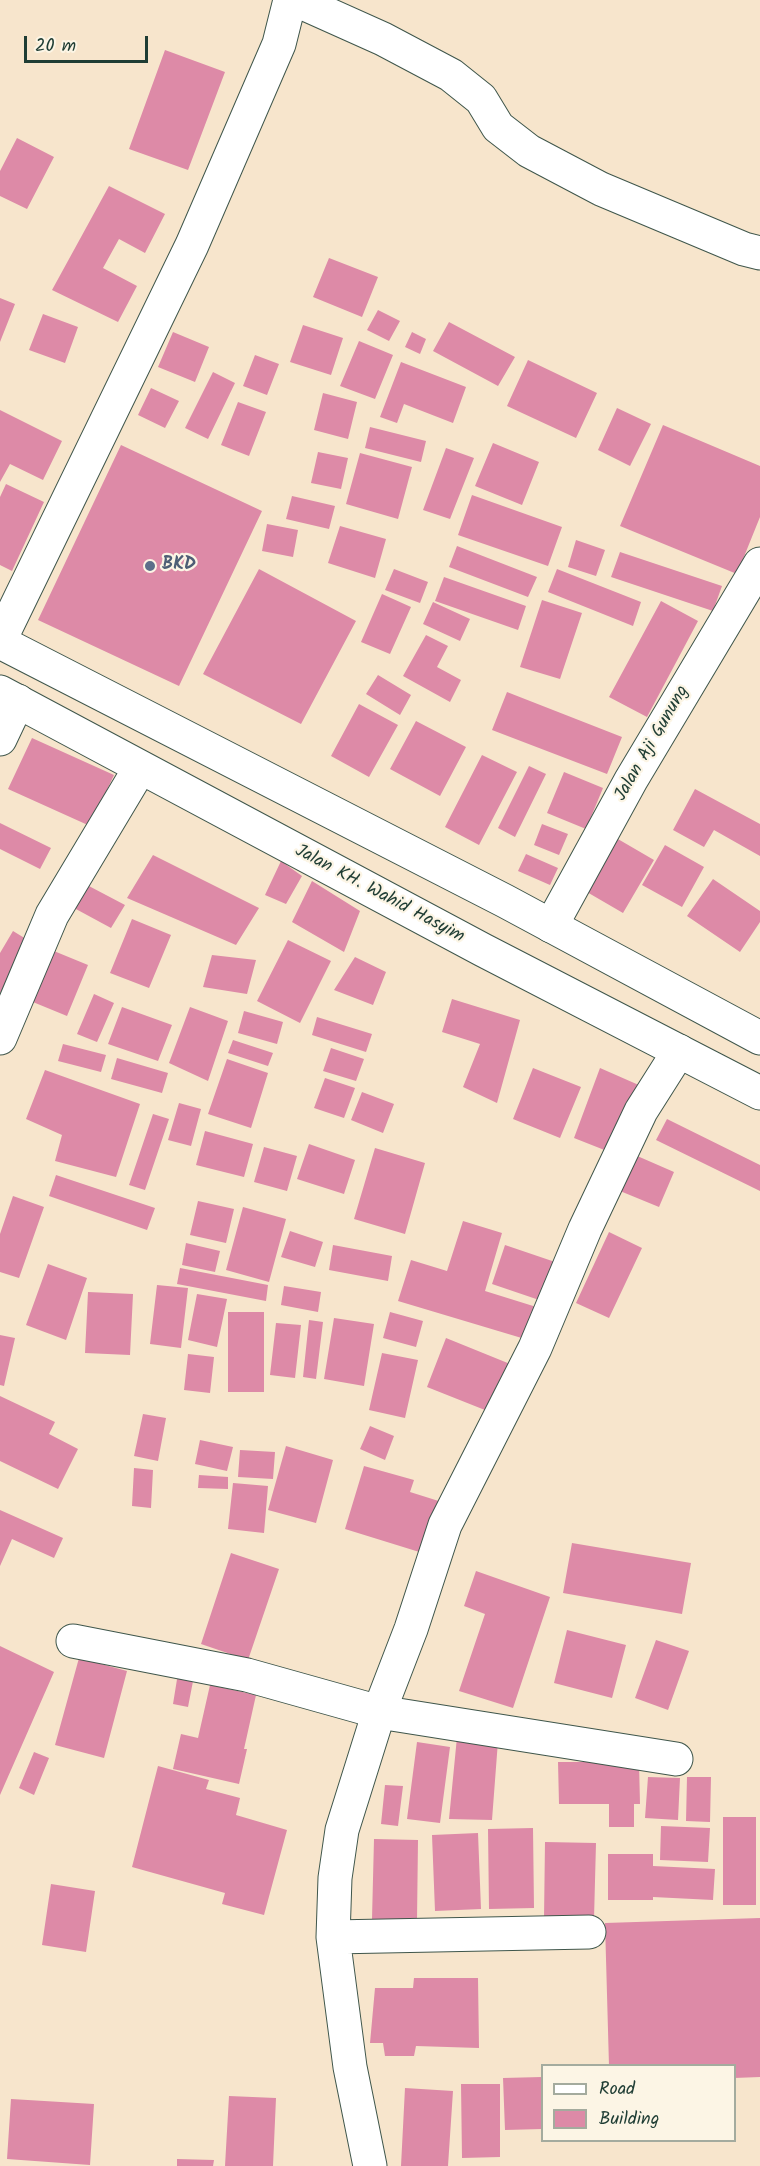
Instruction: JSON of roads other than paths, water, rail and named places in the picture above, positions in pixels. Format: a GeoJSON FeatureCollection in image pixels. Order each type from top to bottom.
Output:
{"type":"FeatureCollection","features":[{"type":"Feature","properties":{"kind":"main road"},"geometry":{"type":"LineString","coordinates":[[291,0],[279,44],[192,245],[0,641],[551,926],[760,1038]]}},
{"type":"Feature","properties":{"kind":"main road"},"geometry":{"type":"LineString","coordinates":[[296,0],[383,39],[451,75],[481,99],[498,127],[529,151],[601,189],[744,249],[760,253]]}},
{"type":"Feature","properties":{"kind":"main road","name":"Jalan Aji Gunung"},"geometry":{"type":"LineString","coordinates":[[551,926],[631,780],[760,564]]}},
{"type":"Feature","properties":{"kind":"main road"},"geometry":{"type":"LineString","coordinates":[[0,739],[9,697]]}},
{"type":"Feature","properties":{"kind":"main road","name":"Jalan KH. Wahid Hasyim"},"geometry":{"type":"LineString","coordinates":[[9,697],[483,950],[760,1093]]}},
{"type":"Feature","properties":{"kind":"main road"},"geometry":{"type":"LineString","coordinates":[[0,1038],[52,915],[140,768]]}},
{"type":"Feature","properties":{"kind":"main road"},"geometry":{"type":"LineString","coordinates":[[370,2166],[350,2067],[333,1937],[335,1878],[342,1830],[379,1712],[411,1629],[445,1525],[535,1348],[585,1229],[636,1120],[679,1051]]}},
{"type":"Feature","properties":{"kind":"main road"},"geometry":{"type":"LineString","coordinates":[[73,1641],[247,1676],[379,1712],[676,1759]]}},
{"type":"Feature","properties":{"kind":"main road"},"geometry":{"type":"LineString","coordinates":[[333,1937],[589,1932]]}},
{"type":"Feature","properties":{"kind":"place","name":"BKD"},"geometry":{"type":"Point","coordinates":[150,566]}}]}
